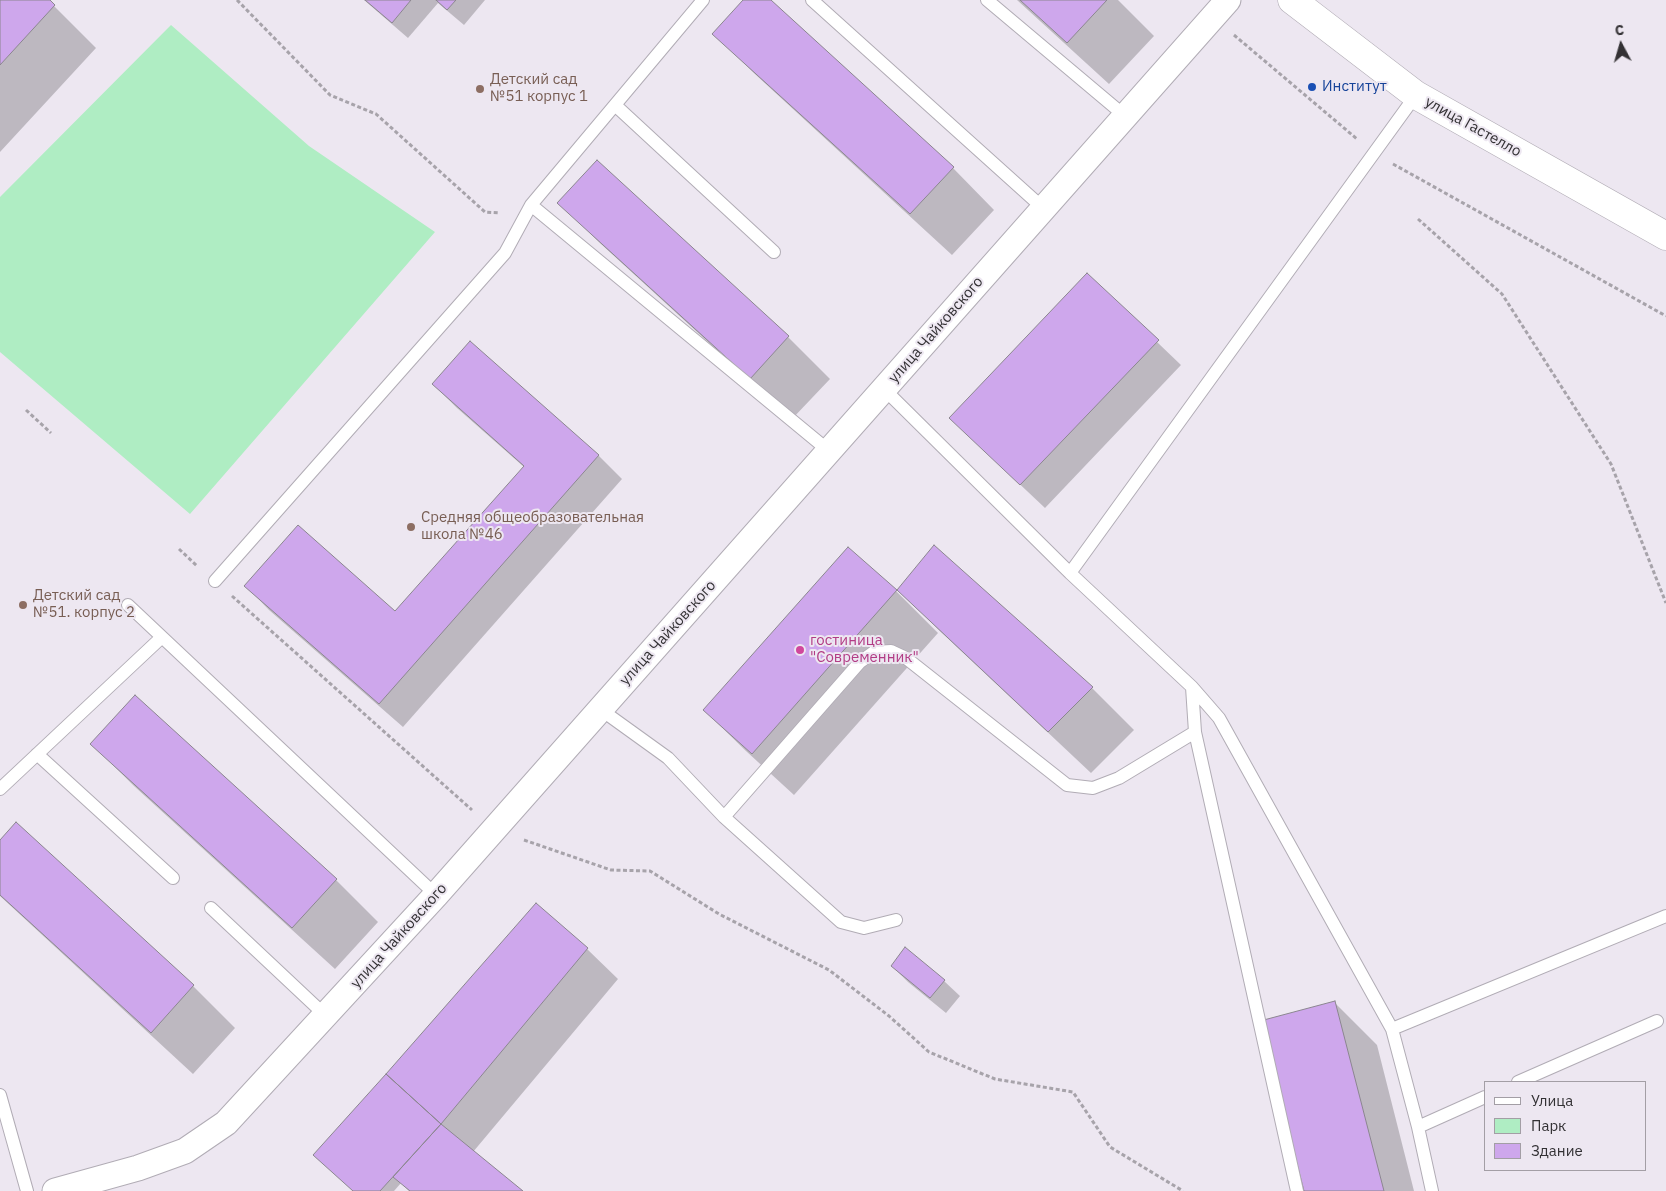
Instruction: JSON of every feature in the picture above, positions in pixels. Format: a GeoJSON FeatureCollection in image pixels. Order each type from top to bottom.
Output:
{"type":"FeatureCollection","features":[{"type":"Feature","properties":{"kind":"street","name":"улица Гастелло"},"geometry":{"type":"LineString","coordinates":[[1292,0],[1416,95],[1666,236]]}},
{"type":"Feature","properties":{"kind":"street","name":"улица Чайковского"},"geometry":{"type":"LineString","coordinates":[[55,1191],[138,1168],[185,1152],[226,1123],[326,1016],[494,830],[1220,9]]}},
{"type":"Feature","properties":{"kind":"lane"},"geometry":{"type":"LineString","coordinates":[[215,581],[505,253],[531,205],[703,0]]}},
{"type":"Feature","properties":{"kind":"lane"},"geometry":{"type":"LineString","coordinates":[[812,0],[1044,208]]}},
{"type":"Feature","properties":{"kind":"lane"},"geometry":{"type":"LineString","coordinates":[[987,0],[1125,116]]}},
{"type":"Feature","properties":{"kind":"lane"},"geometry":{"type":"LineString","coordinates":[[1070,573],[1416,95]]}},
{"type":"Feature","properties":{"kind":"lane"},"geometry":{"type":"LineString","coordinates":[[615,105],[774,252]]}},
{"type":"Feature","properties":{"kind":"lane"},"geometry":{"type":"LineString","coordinates":[[531,205],[830,451]]}},
{"type":"Feature","properties":{"kind":"lane"},"geometry":{"type":"LineString","coordinates":[[884,389],[1070,573],[1192,688],[1219,718],[1392,1029],[1418,1127],[1432,1191]]}},
{"type":"Feature","properties":{"kind":"lane"},"geometry":{"type":"LineString","coordinates":[[128,605],[436,895]]}},
{"type":"Feature","properties":{"kind":"lane"},"geometry":{"type":"LineString","coordinates":[[0,789],[162,637]]}},
{"type":"Feature","properties":{"kind":"lane"},"geometry":{"type":"LineString","coordinates":[[724,817],[860,662],[874,652],[891,650],[906,658],[1067,785],[1093,788],[1119,778],[1195,732]]}},
{"type":"Feature","properties":{"kind":"lane"},"geometry":{"type":"LineString","coordinates":[[1192,688],[1195,732],[1297,1191]]}},
{"type":"Feature","properties":{"kind":"lane"},"geometry":{"type":"LineString","coordinates":[[600,709],[668,758],[724,817],[840,922],[864,928],[896,920]]}},
{"type":"Feature","properties":{"kind":"lane"},"geometry":{"type":"LineString","coordinates":[[37,754],[173,878]]}},
{"type":"Feature","properties":{"kind":"lane"},"geometry":{"type":"LineString","coordinates":[[211,908],[326,1016]]}},
{"type":"Feature","properties":{"kind":"lane"},"geometry":{"type":"LineString","coordinates":[[1392,1029],[1666,916]]}},
{"type":"Feature","properties":{"kind":"lane"},"geometry":{"type":"LineString","coordinates":[[1520,1081],[1657,1021]]}},
{"type":"Feature","properties":{"kind":"lane"},"geometry":{"type":"LineString","coordinates":[[0,1095],[27,1191]]}},
{"type":"Feature","properties":{"kind":"lane"},"geometry":{"type":"LineString","coordinates":[[1418,1127],[1484,1097]]}},
{"type":"Feature","properties":{"kind":"path"},"geometry":{"type":"LineString","coordinates":[[237,0],[330,95],[376,114],[485,212],[506,213],[531,205]]}},
{"type":"Feature","properties":{"kind":"path"},"geometry":{"type":"LineString","coordinates":[[1220,9],[1374,154],[1666,316]]}},
{"type":"Feature","properties":{"kind":"path"},"geometry":{"type":"LineString","coordinates":[[1418,219],[1502,294],[1508,302],[1611,464],[1666,603]]}},
{"type":"Feature","properties":{"kind":"path"},"geometry":{"type":"LineString","coordinates":[[26,410],[51,433]]}},
{"type":"Feature","properties":{"kind":"path"},"geometry":{"type":"LineString","coordinates":[[179,549],[494,830],[611,870],[650,871],[719,914],[829,970],[889,1016],[929,1052],[995,1079],[1073,1092],[1110,1147],[1182,1191]]}},
{"type":"Feature","properties":{"kind":"green space"},"geometry":{"type":"Polygon","coordinates":[[[171,25],[309,146],[435,232],[190,514],[0,352],[0,197],[171,25]]]}},
{"type":"Feature","properties":{"kind":"building"},"geometry":{"type":"Polygon","coordinates":[[[0,0],[50,0],[55,5],[0,65],[0,0]]]}},
{"type":"Feature","properties":{"kind":"building"},"geometry":{"type":"Polygon","coordinates":[[[365,0],[411,0],[392,23],[365,0]]]}},
{"type":"Feature","properties":{"kind":"building"},"geometry":{"type":"Polygon","coordinates":[[[436,0],[456,0],[447,10],[436,0]]]}},
{"type":"Feature","properties":{"kind":"building"},"geometry":{"type":"Polygon","coordinates":[[[743,0],[771,0],[954,167],[910,214],[712,34],[743,0]]]}},
{"type":"Feature","properties":{"kind":"building"},"geometry":{"type":"Polygon","coordinates":[[[1020,0],[1107,0],[1067,43],[1020,0]]]}},
{"type":"Feature","properties":{"kind":"building"},"geometry":{"type":"Polygon","coordinates":[[[597,160],[789,336],[750,379],[557,203],[597,160]]]}},
{"type":"Feature","properties":{"kind":"building"},"geometry":{"type":"Polygon","coordinates":[[[1087,273],[1159,340],[1020,485],[949,418],[1087,273]]]}},
{"type":"Feature","properties":{"kind":"building"},"geometry":{"type":"Polygon","coordinates":[[[470,341],[599,455],[379,704],[244,586],[298,525],[395,611],[524,466],[432,384],[470,341]]]}},
{"type":"Feature","properties":{"kind":"building"},"geometry":{"type":"Polygon","coordinates":[[[934,545],[1093,687],[1048,732],[897,590],[934,545]]]}},
{"type":"Feature","properties":{"kind":"building","name":"гостиница \"Современник\""},"geometry":{"type":"Polygon","coordinates":[[[848,547],[897,590],[752,754],[703,710],[848,547]]]}},
{"type":"Feature","properties":{"kind":"building"},"geometry":{"type":"Polygon","coordinates":[[[135,695],[337,879],[292,928],[90,744],[135,695]]]}},
{"type":"Feature","properties":{"kind":"building"},"geometry":{"type":"Polygon","coordinates":[[[16,822],[194,985],[151,1033],[0,895],[0,840],[16,822]]]}},
{"type":"Feature","properties":{"kind":"building"},"geometry":{"type":"Polygon","coordinates":[[[536,903],[588,948],[441,1124],[386,1074],[536,903]]]}},
{"type":"Feature","properties":{"kind":"building"},"geometry":{"type":"Polygon","coordinates":[[[905,947],[945,980],[930,998],[891,966],[905,947]]]}},
{"type":"Feature","properties":{"kind":"building"},"geometry":{"type":"Polygon","coordinates":[[[1335,1001],[1384,1191],[1304,1191],[1260,1021],[1335,1001]]]}},
{"type":"Feature","properties":{"kind":"building"},"geometry":{"type":"Polygon","coordinates":[[[386,1074],[441,1124],[380,1191],[353,1191],[313,1155],[386,1074]]]}},
{"type":"Feature","properties":{"kind":"building"},"geometry":{"type":"Polygon","coordinates":[[[441,1124],[523,1191],[410,1191],[393,1177],[441,1124]]]}},
{"type":"Feature","properties":{"kind":"place","name":"Институт"},"geometry":{"type":"Point","coordinates":[1312,87]}},
{"type":"Feature","properties":{"kind":"place","name":"Детский сад №51 корпус 1"},"geometry":{"type":"Point","coordinates":[480,89]}},
{"type":"Feature","properties":{"kind":"place","name":"Средняя общеобразовательная школа №46"},"geometry":{"type":"Point","coordinates":[411,527]}},
{"type":"Feature","properties":{"kind":"place","name":"Детский сад №51. корпус 2"},"geometry":{"type":"Point","coordinates":[23,605]}},
{"type":"Feature","properties":{"kind":"place","name":"гостиница \"Современник\""},"geometry":{"type":"Point","coordinates":[800,650]}}]}
